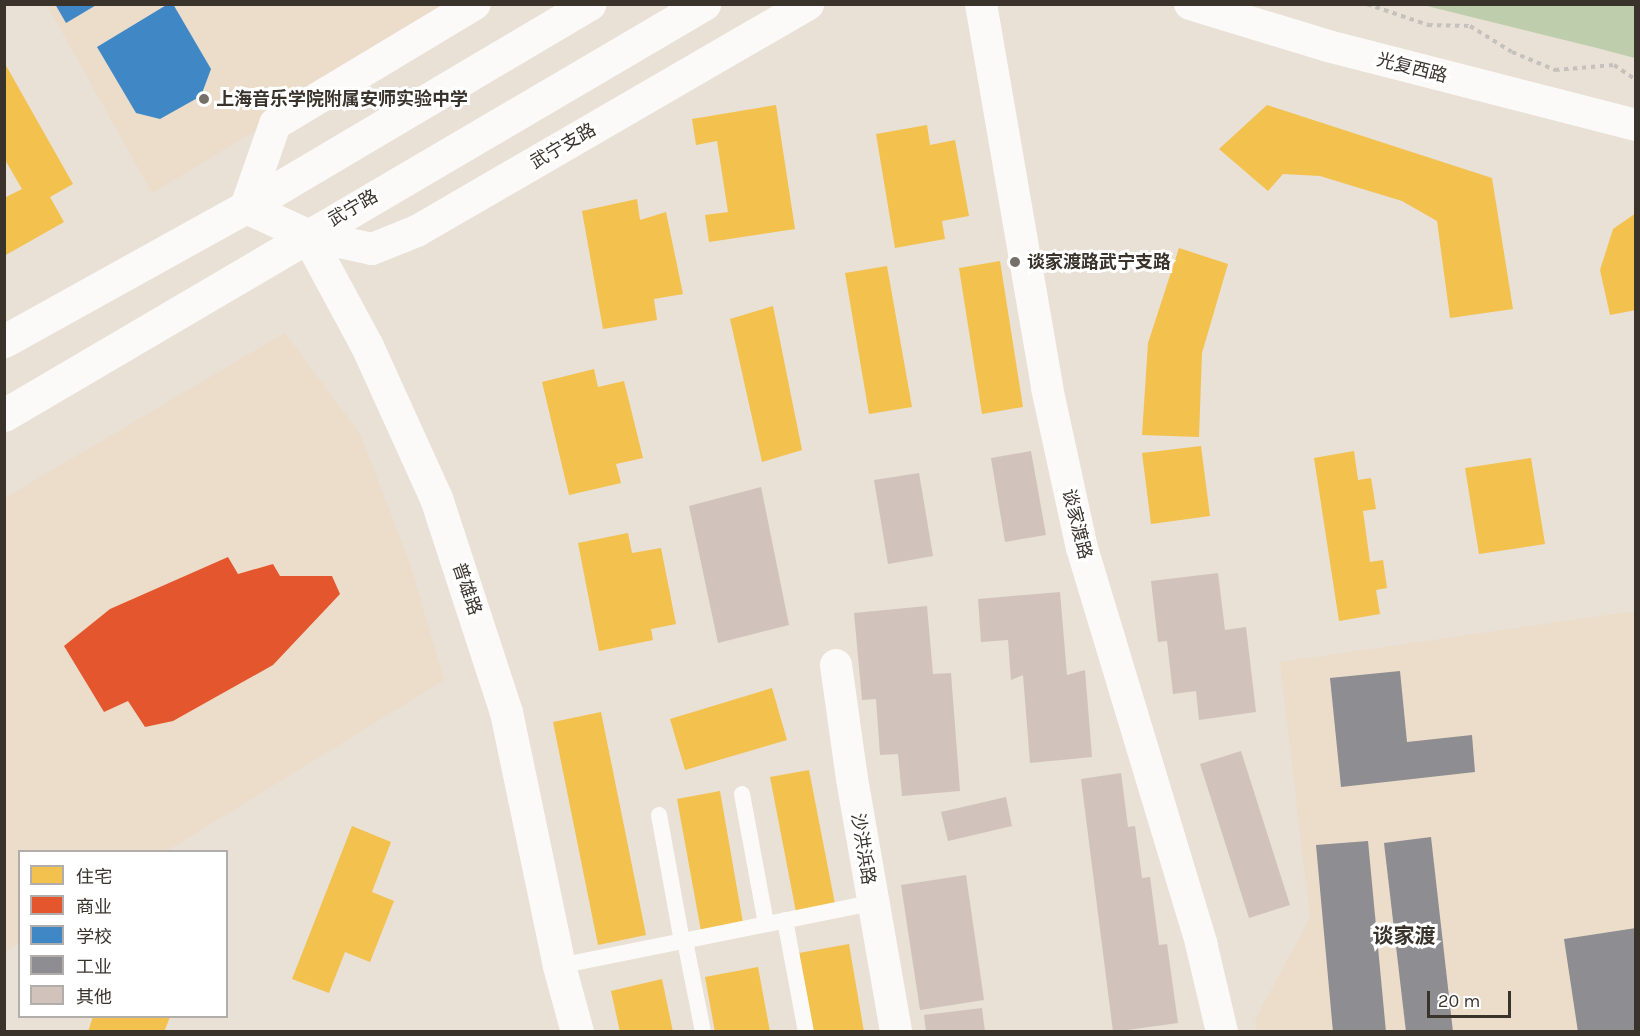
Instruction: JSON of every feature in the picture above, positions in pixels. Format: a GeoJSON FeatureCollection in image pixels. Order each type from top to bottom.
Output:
{"type":"FeatureCollection","features":[{"type":"Feature","properties":{"kind":"main road"},"geometry":{"type":"LineString","coordinates":[[4,341],[246,207],[589,4]]}},
{"type":"Feature","properties":{"kind":"main road","name":"武宁路"},"geometry":{"type":"LineString","coordinates":[[4,415],[307,235],[704,4]]}},
{"type":"Feature","properties":{"kind":"main road"},"geometry":{"type":"LineString","coordinates":[[246,207],[307,235]]}},
{"type":"Feature","properties":{"kind":"main road","name":"普雄路"},"geometry":{"type":"LineString","coordinates":[[307,235],[368,346],[436,498],[469,592],[506,712],[559,966],[578,1032]]}},
{"type":"Feature","properties":{"kind":"street"},"geometry":{"type":"LineString","coordinates":[[246,207],[275,124],[475,4]]}},
{"type":"Feature","properties":{"kind":"street","name":"武宁支路"},"geometry":{"type":"LineString","coordinates":[[307,235],[372,249],[417,231],[808,4]]}},
{"type":"Feature","properties":{"kind":"street","name":"谈家渡路"},"geometry":{"type":"LineString","coordinates":[[981,4],[1047,388],[1082,548],[1201,943],[1222,1032]]}},
{"type":"Feature","properties":{"kind":"street","name":"光复西路"},"geometry":{"type":"LineString","coordinates":[[1190,4],[1328,46],[1635,125]]}},
{"type":"Feature","properties":{"kind":"street","name":"沙洪浜路"},"geometry":{"type":"LineString","coordinates":[[836,665],[872,903],[896,1032]]}},
{"type":"Feature","properties":{"kind":"lane"},"geometry":{"type":"LineString","coordinates":[[742,795],[766,924]]}},
{"type":"Feature","properties":{"kind":"lane"},"geometry":{"type":"LineString","coordinates":[[659,815],[703,1032]]}},
{"type":"Feature","properties":{"kind":"lane"},"geometry":{"type":"LineString","coordinates":[[559,966],[872,903]]}},
{"type":"Feature","properties":{"kind":"lane"},"geometry":{"type":"LineString","coordinates":[[785,920],[806,1032]]}},
{"type":"Feature","properties":{"kind":"path"},"geometry":{"type":"LineString","coordinates":[[1367,4],[1428,25],[1470,26],[1512,52],[1555,70],[1614,65],[1635,80]]}},
{"type":"Feature","properties":{"kind":"shaded area","name":"上海音乐学院附属安师实验中学"},"geometry":{"type":"Polygon","coordinates":[[[47,5],[463,5],[152,193],[47,5]]]}},
{"type":"Feature","properties":{"kind":"shaded area"},"geometry":{"type":"Polygon","coordinates":[[[1423,5],[1635,5],[1635,58],[1597,48],[1423,5]]]}},
{"type":"Feature","properties":{"kind":"shaded area"},"geometry":{"type":"Polygon","coordinates":[[[285,333],[360,434],[410,564],[444,680],[169,850],[18,850],[18,944],[5,952],[5,498],[285,333]]]}},
{"type":"Feature","properties":{"kind":"shaded area"},"geometry":{"type":"Polygon","coordinates":[[[1635,611],[1635,1031],[1257,1032],[1255,1020],[1310,918],[1280,662],[1635,611]]]}},
{"type":"Feature","properties":{"kind":"building: 住宅"},"geometry":{"type":"Polygon","coordinates":[[[4,62],[73,184],[50,197],[64,222],[4,256],[4,198],[22,189],[4,158],[4,62]]]}},
{"type":"Feature","properties":{"kind":"building: 住宅"},"geometry":{"type":"Polygon","coordinates":[[[776,105],[795,229],[709,242],[705,215],[728,212],[717,141],[696,145],[692,119],[776,105]]]}},
{"type":"Feature","properties":{"kind":"building: 住宅"},"geometry":{"type":"Polygon","coordinates":[[[1267,105],[1492,178],[1513,309],[1450,318],[1437,221],[1402,201],[1320,176],[1283,174],[1268,191],[1219,149],[1267,105]]]}},
{"type":"Feature","properties":{"kind":"building: 住宅"},"geometry":{"type":"Polygon","coordinates":[[[927,125],[930,145],[955,140],[969,216],[942,221],[945,239],[895,248],[876,134],[927,125]]]}},
{"type":"Feature","properties":{"kind":"building: 住宅"},"geometry":{"type":"Polygon","coordinates":[[[637,199],[640,220],[666,212],[683,294],[654,299],[657,320],[603,329],[582,211],[637,199]]]}},
{"type":"Feature","properties":{"kind":"building: 住宅"},"geometry":{"type":"Polygon","coordinates":[[[1636,213],[1636,310],[1610,315],[1600,270],[1613,229],[1636,213]]]}},
{"type":"Feature","properties":{"kind":"building: 住宅"},"geometry":{"type":"Polygon","coordinates":[[[1179,248],[1228,264],[1202,353],[1199,437],[1142,435],[1148,343],[1179,248]]]}},
{"type":"Feature","properties":{"kind":"building: 住宅"},"geometry":{"type":"Polygon","coordinates":[[[1000,261],[1023,407],[982,414],[959,268],[1000,261]]]}},
{"type":"Feature","properties":{"kind":"building: 住宅"},"geometry":{"type":"Polygon","coordinates":[[[887,266],[912,407],[869,414],[845,273],[887,266]]]}},
{"type":"Feature","properties":{"kind":"building: 住宅"},"geometry":{"type":"Polygon","coordinates":[[[773,306],[802,450],[762,462],[730,319],[773,306]]]}},
{"type":"Feature","properties":{"kind":"building: 住宅"},"geometry":{"type":"Polygon","coordinates":[[[594,369],[598,387],[624,381],[643,458],[616,464],[621,483],[569,495],[542,382],[594,369]]]}},
{"type":"Feature","properties":{"kind":"building: 住宅"},"geometry":{"type":"Polygon","coordinates":[[[1201,446],[1210,516],[1151,524],[1142,453],[1201,446]]]}},
{"type":"Feature","properties":{"kind":"building: 住宅"},"geometry":{"type":"Polygon","coordinates":[[[1354,451],[1358,480],[1371,478],[1376,509],[1363,511],[1370,562],[1383,560],[1387,588],[1376,590],[1380,614],[1339,621],[1314,458],[1354,451]]]}},
{"type":"Feature","properties":{"kind":"building: 住宅"},"geometry":{"type":"Polygon","coordinates":[[[1531,458],[1545,544],[1479,554],[1465,468],[1531,458]]]}},
{"type":"Feature","properties":{"kind":"building: 住宅"},"geometry":{"type":"Polygon","coordinates":[[[628,533],[632,553],[661,548],[676,624],[651,629],[653,640],[599,651],[578,543],[628,533]]]}},
{"type":"Feature","properties":{"kind":"building: 住宅"},"geometry":{"type":"Polygon","coordinates":[[[772,688],[787,740],[685,770],[670,719],[772,688]]]}},
{"type":"Feature","properties":{"kind":"building: 住宅"},"geometry":{"type":"Polygon","coordinates":[[[601,712],[646,935],[598,945],[553,722],[601,712]]]}},
{"type":"Feature","properties":{"kind":"building: 住宅"},"geometry":{"type":"Polygon","coordinates":[[[809,770],[835,904],[796,912],[770,777],[809,770]]]}},
{"type":"Feature","properties":{"kind":"building: 住宅"},"geometry":{"type":"Polygon","coordinates":[[[720,791],[743,923],[701,931],[677,799],[720,791]]]}},
{"type":"Feature","properties":{"kind":"building: 住宅"},"geometry":{"type":"Polygon","coordinates":[[[352,826],[391,842],[372,892],[394,901],[370,962],[345,952],[329,993],[292,979],[352,826]]]}},
{"type":"Feature","properties":{"kind":"building: 住宅"},"geometry":{"type":"Polygon","coordinates":[[[849,944],[864,1032],[813,1032],[799,953],[849,944]]]}},
{"type":"Feature","properties":{"kind":"building: 住宅"},"geometry":{"type":"Polygon","coordinates":[[[758,967],[770,1032],[715,1032],[705,977],[758,967]]]}},
{"type":"Feature","properties":{"kind":"building: 住宅"},"geometry":{"type":"Polygon","coordinates":[[[662,979],[673,1032],[620,1032],[611,991],[662,979]]]}},
{"type":"Feature","properties":{"kind":"building: 住宅"},"geometry":{"type":"Polygon","coordinates":[[[92,1018],[170,1018],[164,1032],[88,1032],[92,1018]]]}},
{"type":"Feature","properties":{"kind":"building: 商业"},"geometry":{"type":"Polygon","coordinates":[[[228,557],[238,574],[273,564],[280,576],[332,576],[340,594],[273,665],[173,721],[145,727],[128,701],[104,712],[64,646],[110,609],[228,557]]]}},
{"type":"Feature","properties":{"kind":"building: 学校"},"geometry":{"type":"Polygon","coordinates":[[[55,4],[98,4],[66,23],[55,4]]]}},
{"type":"Feature","properties":{"kind":"building: 学校"},"geometry":{"type":"Polygon","coordinates":[[[168,4],[173,4],[211,69],[201,96],[160,119],[136,113],[97,47],[168,4]]]}},
{"type":"Feature","properties":{"kind":"building: 工业"},"geometry":{"type":"Polygon","coordinates":[[[1400,671],[1407,742],[1472,735],[1475,772],[1341,787],[1330,678],[1400,671]]]}},
{"type":"Feature","properties":{"kind":"building: 工业"},"geometry":{"type":"Polygon","coordinates":[[[1431,837],[1453,1032],[1406,1032],[1384,843],[1431,837]]]}},
{"type":"Feature","properties":{"kind":"building: 工业"},"geometry":{"type":"Polygon","coordinates":[[[1368,841],[1386,1032],[1333,1032],[1316,845],[1368,841]]]}},
{"type":"Feature","properties":{"kind":"building: 工业"},"geometry":{"type":"Polygon","coordinates":[[[1636,928],[1636,1032],[1578,1032],[1564,939],[1636,928]]]}},
{"type":"Feature","properties":{"kind":"building: 其他"},"geometry":{"type":"Polygon","coordinates":[[[1031,451],[1046,535],[1005,542],[991,458],[1031,451]]]}},
{"type":"Feature","properties":{"kind":"building: 其他"},"geometry":{"type":"Polygon","coordinates":[[[919,473],[933,556],[888,564],[874,480],[919,473]]]}},
{"type":"Feature","properties":{"kind":"building: 其他"},"geometry":{"type":"Polygon","coordinates":[[[761,487],[789,625],[718,643],[689,506],[761,487]]]}},
{"type":"Feature","properties":{"kind":"building: 其他"},"geometry":{"type":"Polygon","coordinates":[[[1218,573],[1225,630],[1246,627],[1256,712],[1199,720],[1196,691],[1173,694],[1167,641],[1158,642],[1151,581],[1218,573]]]}},
{"type":"Feature","properties":{"kind":"building: 其他"},"geometry":{"type":"Polygon","coordinates":[[[1060,592],[1067,675],[1085,670],[1092,757],[1030,763],[1023,675],[1011,680],[1008,640],[981,642],[978,599],[1060,592]]]}},
{"type":"Feature","properties":{"kind":"building: 其他"},"geometry":{"type":"Polygon","coordinates":[[[927,606],[933,674],[951,673],[960,791],[902,796],[898,754],[880,755],[876,699],[862,700],[854,613],[927,606]]]}},
{"type":"Feature","properties":{"kind":"building: 其他"},"geometry":{"type":"Polygon","coordinates":[[[1241,751],[1290,905],[1249,918],[1200,764],[1241,751]]]}},
{"type":"Feature","properties":{"kind":"building: 其他"},"geometry":{"type":"Polygon","coordinates":[[[1121,773],[1128,827],[1135,826],[1142,878],[1150,877],[1159,945],[1167,944],[1178,1023],[1113,1032],[1081,779],[1121,773]]]}},
{"type":"Feature","properties":{"kind":"building: 其他"},"geometry":{"type":"Polygon","coordinates":[[[1006,797],[1012,826],[948,841],[941,812],[1006,797]]]}},
{"type":"Feature","properties":{"kind":"building: 其他"},"geometry":{"type":"Polygon","coordinates":[[[966,875],[984,1000],[920,1010],[901,885],[966,875]]]}},
{"type":"Feature","properties":{"kind":"building: 其他"},"geometry":{"type":"Polygon","coordinates":[[[982,1008],[985,1032],[926,1032],[924,1015],[982,1008]]]}},
{"type":"Feature","properties":{"kind":"place","name":"上海音乐学院附属安师实验中学"},"geometry":{"type":"Point","coordinates":[204,99]}},
{"type":"Feature","properties":{"kind":"place","name":"谈家渡路武宁支路"},"geometry":{"type":"Point","coordinates":[1015,262]}},
{"type":"Feature","properties":{"kind":"district","name":"谈家渡"},"geometry":{"type":"Point","coordinates":[1404,936]}}]}
